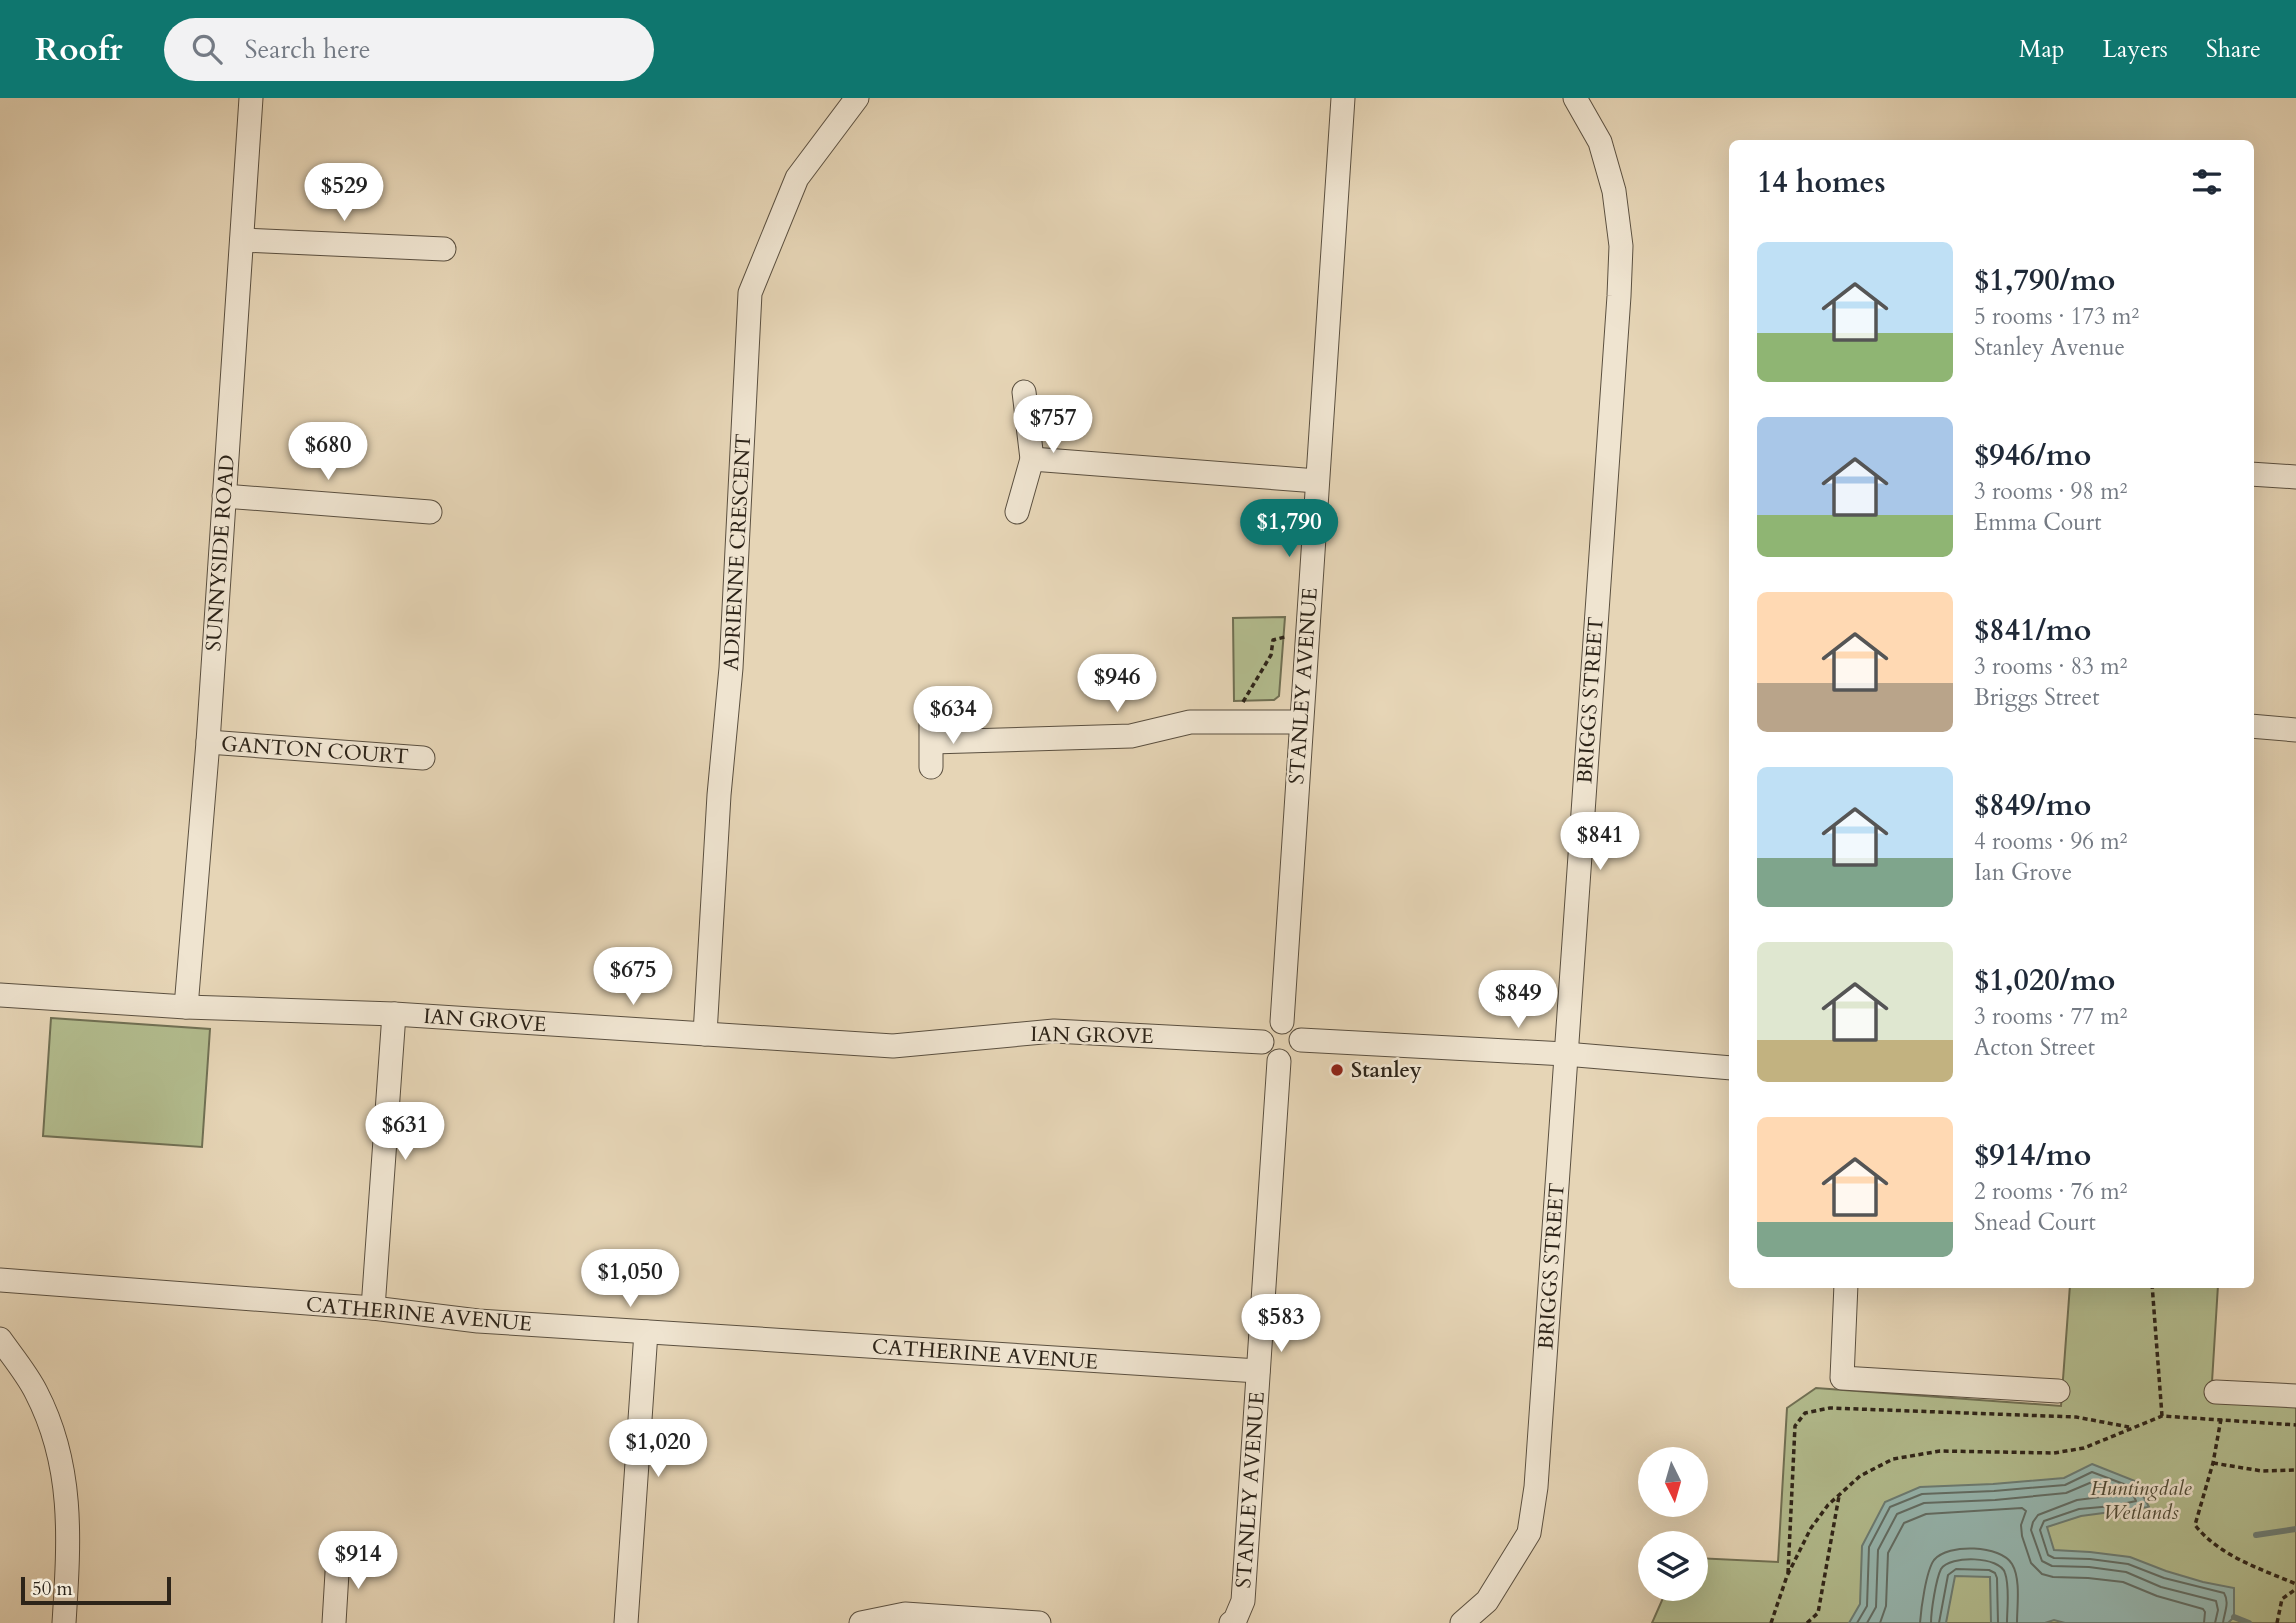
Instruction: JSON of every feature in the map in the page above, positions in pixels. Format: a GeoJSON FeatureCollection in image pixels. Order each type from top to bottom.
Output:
{"type":"FeatureCollection","features":[{"type":"Feature","properties":{"kind":"street","name":"SUNNYSIDE ROAD"},"geometry":{"type":"LineString","coordinates":[[186,1007],[208,742],[251,98]]}},
{"type":"Feature","properties":{"kind":"street","name":"ADRIENNE CRESCENT"},"geometry":{"type":"LineString","coordinates":[[705,1034],[719,795],[731,668],[750,293],[797,178],[857,98]]}},
{"type":"Feature","properties":{"kind":"street","name":"STANLEY AVENUE"},"geometry":{"type":"LineString","coordinates":[[1282,1022],[1343,98]]}},
{"type":"Feature","properties":{"kind":"street","name":"BRIGGS STREET"},"geometry":{"type":"LineString","coordinates":[[1462,1623],[1487,1601],[1529,1533],[1536,1487],[1618,310],[1620,246],[1614,191],[1600,142],[1575,98]]}},
{"type":"Feature","properties":{"kind":"street"},"geometry":{"type":"LineString","coordinates":[[242,240],[444,249]]}},
{"type":"Feature","properties":{"kind":"street"},"geometry":{"type":"LineString","coordinates":[[1017,512],[1032,459],[1024,392]]}},
{"type":"Feature","properties":{"kind":"street"},"geometry":{"type":"LineString","coordinates":[[1032,459],[1317,481]]}},
{"type":"Feature","properties":{"kind":"street"},"geometry":{"type":"LineString","coordinates":[[2254,474],[2296,477]]}},
{"type":"Feature","properties":{"kind":"street"},"geometry":{"type":"LineString","coordinates":[[223,496],[430,512]]}},
{"type":"Feature","properties":{"kind":"street"},"geometry":{"type":"LineString","coordinates":[[931,767],[931,733],[1131,736],[1190,722],[1300,722]]}},
{"type":"Feature","properties":{"kind":"street"},"geometry":{"type":"LineString","coordinates":[[2254,726],[2296,730]]}},
{"type":"Feature","properties":{"kind":"street","name":"GANTON COURT"},"geometry":{"type":"LineString","coordinates":[[208,742],[423,758]]}},
{"type":"Feature","properties":{"kind":"street","name":"IAN GROVE"},"geometry":{"type":"LineString","coordinates":[[0,995],[186,1007],[394,1014],[893,1046],[1054,1031],[1262,1042]]}},
{"type":"Feature","properties":{"kind":"street"},"geometry":{"type":"LineString","coordinates":[[373,1308],[394,1014]]}},
{"type":"Feature","properties":{"kind":"street"},"geometry":{"type":"LineString","coordinates":[[1282,1022],[1294,1026],[1301,1040],[1298,1052],[1293,1057],[1279,1061],[1266,1053],[1262,1042],[1266,1031],[1282,1022]]}},
{"type":"Feature","properties":{"kind":"street"},"geometry":{"type":"LineString","coordinates":[[1301,1040],[1565,1055],[1729,1068]]}},
{"type":"Feature","properties":{"kind":"street","name":"STANLEY AVENUE"},"geometry":{"type":"LineString","coordinates":[[1231,1623],[1243,1601],[1279,1061]]}},
{"type":"Feature","properties":{"kind":"street","name":"CATHERINE AVENUE"},"geometry":{"type":"LineString","coordinates":[[0,1280],[373,1308],[478,1321],[1258,1371]]}},
{"type":"Feature","properties":{"kind":"street"},"geometry":{"type":"LineString","coordinates":[[1846,1288],[1842,1378],[2058,1391]]}},
{"type":"Feature","properties":{"kind":"street"},"geometry":{"type":"LineString","coordinates":[[626,1623],[646,1332]]}},
{"type":"Feature","properties":{"kind":"street"},"geometry":{"type":"LineString","coordinates":[[0,1339],[36,1392],[56,1443],[66,1488],[69,1536],[64,1623]]}},
{"type":"Feature","properties":{"kind":"street"},"geometry":{"type":"LineString","coordinates":[[2216,1392],[2296,1396]]}},
{"type":"Feature","properties":{"kind":"street"},"geometry":{"type":"LineString","coordinates":[[334,1623],[338,1556]]}},
{"type":"Feature","properties":{"kind":"street"},"geometry":{"type":"LineString","coordinates":[[861,1623],[905,1614],[1039,1623]]}},
{"type":"Feature","properties":{"kind":"path"},"geometry":{"type":"LineString","coordinates":[[1241,706],[1271,655],[1273,640],[1285,637]]}},
{"type":"Feature","properties":{"kind":"path"},"geometry":{"type":"LineString","coordinates":[[2152,1288],[2162,1416]]}},
{"type":"Feature","properties":{"kind":"path"},"geometry":{"type":"LineString","coordinates":[[1787,1576],[1795,1426],[1805,1413],[1830,1408],[2076,1417],[2131,1428]]}},
{"type":"Feature","properties":{"kind":"path"},"geometry":{"type":"LineString","coordinates":[[1771,1623],[1787,1576],[1811,1528],[1840,1493],[1860,1476],[1893,1459],[1940,1451],[2054,1453],[2084,1448],[2162,1416],[2296,1425]]}},
{"type":"Feature","properties":{"kind":"path"},"geometry":{"type":"LineString","coordinates":[[2221,1419],[2213,1463],[2195,1525],[2206,1539],[2238,1559],[2296,1587],[2282,1599],[2277,1623]]}},
{"type":"Feature","properties":{"kind":"path"},"geometry":{"type":"LineString","coordinates":[[2213,1463],[2262,1471],[2296,1469]]}},
{"type":"Feature","properties":{"kind":"path"},"geometry":{"type":"LineString","coordinates":[[1807,1623],[1818,1613],[1840,1493]]}},
{"type":"Feature","properties":{"kind":"green space"},"geometry":{"type":"Polygon","coordinates":[[[1285,617],[1279,696],[1274,700],[1234,701],[1233,618],[1285,617]]]}},
{"type":"Feature","properties":{"kind":"green space"},"geometry":{"type":"Polygon","coordinates":[[[51,1018],[210,1029],[202,1147],[43,1136],[51,1018]]]}},
{"type":"Feature","properties":{"kind":"green space","name":"Huntingdale Wetlands"},"geometry":{"type":"Polygon","coordinates":[[[2070,1288],[2218,1288],[2211,1398],[2296,1404],[2296,1623],[1652,1623],[1662,1601],[1708,1601],[1708,1559],[1778,1562],[1787,1408],[1816,1388],[2061,1406],[2070,1288]]]}},
{"type":"Feature","properties":{"kind":"water"},"geometry":{"type":"Polygon","coordinates":[[[2092,1464],[2135,1481],[2149,1507],[2081,1516],[2047,1527],[2054,1550],[2130,1557],[2166,1571],[2234,1588],[2234,1617],[2228,1623],[2065,1623],[2054,1620],[2045,1623],[1991,1623],[1990,1577],[1955,1576],[1946,1623],[1849,1623],[1860,1604],[1862,1546],[1885,1502],[1920,1487],[2064,1478],[2092,1464]]]}},
{"type":"Feature","properties":{"kind":"waterway"},"geometry":{"type":"LineString","coordinates":[[2256,1535],[2296,1529]]}},
{"type":"Feature","properties":{"kind":"waterway"},"geometry":{"type":"LineString","coordinates":[[2234,1617],[2249,1623]]}},
{"type":"Feature","properties":{"kind":"place","name":"Stanley"},"geometry":{"type":"Point","coordinates":[1337,1070]}}]}
